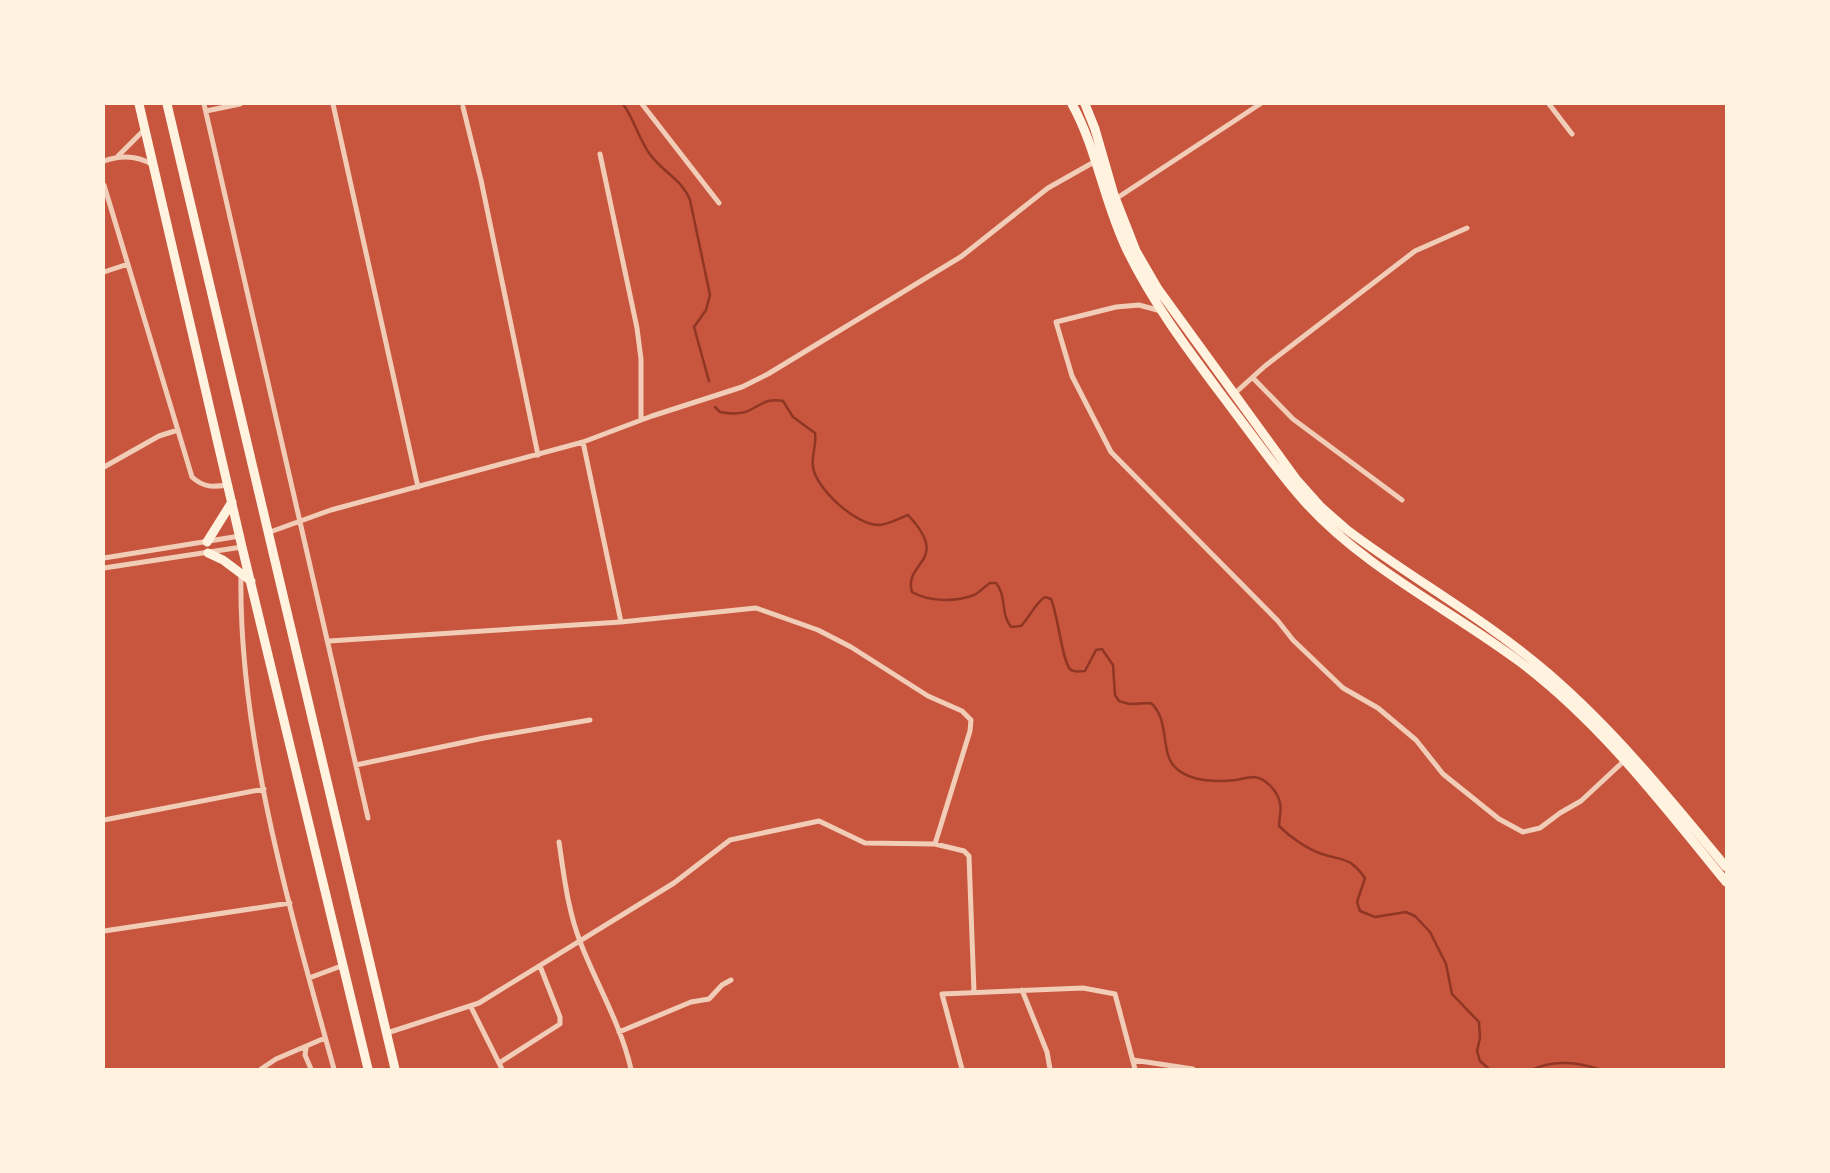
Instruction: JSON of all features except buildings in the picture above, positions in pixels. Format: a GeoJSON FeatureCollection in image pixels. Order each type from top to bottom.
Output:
{"type":"FeatureCollection","features":[{"type":"Feature","properties":{"kind":"main road"},"geometry":{"type":"LineString","coordinates":[[139,104],[242,547],[368,1069]]}},
{"type":"Feature","properties":{"kind":"main road"},"geometry":{"type":"LineString","coordinates":[[167,104],[270,532],[395,1069]]}},
{"type":"Feature","properties":{"kind":"main road"},"geometry":{"type":"LineString","coordinates":[[1072,104],[1094,162],[1112,202],[1158,290],[1296,479],[1321,507],[1378,554],[1515,646],[1580,701],[1637,760],[1726,867]]}},
{"type":"Feature","properties":{"kind":"main road"},"geometry":{"type":"LineString","coordinates":[[1085,104],[1095,130],[1112,202],[1126,249],[1161,311],[1288,481],[1325,523],[1360,552],[1522,664],[1594,729],[1625,760],[1726,882]]}},
{"type":"Feature","properties":{"kind":"main road"},"geometry":{"type":"LineString","coordinates":[[207,542],[232,502]]}},
{"type":"Feature","properties":{"kind":"main road"},"geometry":{"type":"LineString","coordinates":[[208,553],[223,560],[251,581]]}},
{"type":"Feature","properties":{"kind":"street"},"geometry":{"type":"LineString","coordinates":[[204,104],[329,641],[368,818]]}},
{"type":"Feature","properties":{"kind":"street"},"geometry":{"type":"LineString","coordinates":[[206,111],[240,104]]}},
{"type":"Feature","properties":{"kind":"street"},"geometry":{"type":"LineString","coordinates":[[333,104],[418,487]]}},
{"type":"Feature","properties":{"kind":"street"},"geometry":{"type":"LineString","coordinates":[[642,104],[719,203]]}},
{"type":"Feature","properties":{"kind":"street"},"geometry":{"type":"LineString","coordinates":[[1112,202],[1260,104]]}},
{"type":"Feature","properties":{"kind":"street"},"geometry":{"type":"LineString","coordinates":[[1549,104],[1572,134]]}},
{"type":"Feature","properties":{"kind":"street"},"geometry":{"type":"LineString","coordinates":[[463,107],[481,180],[538,455]]}},
{"type":"Feature","properties":{"kind":"street"},"geometry":{"type":"LineString","coordinates":[[104,161],[118,156],[145,129]]}},
{"type":"Feature","properties":{"kind":"street"},"geometry":{"type":"LineString","coordinates":[[600,154],[638,328],[641,360],[641,420]]}},
{"type":"Feature","properties":{"kind":"street"},"geometry":{"type":"LineString","coordinates":[[118,156],[136,158],[154,165]]}},
{"type":"Feature","properties":{"kind":"street"},"geometry":{"type":"LineString","coordinates":[[270,532],[331,510],[583,442],[641,420],[742,387],[768,374],[962,256],[1048,188],[1094,162]]}},
{"type":"Feature","properties":{"kind":"street"},"geometry":{"type":"LineString","coordinates":[[104,185],[192,477],[201,485],[212,488],[229,485]]}},
{"type":"Feature","properties":{"kind":"street"},"geometry":{"type":"LineString","coordinates":[[1234,394],[1415,251],[1467,228]]}},
{"type":"Feature","properties":{"kind":"street"},"geometry":{"type":"LineString","coordinates":[[104,272],[128,264]]}},
{"type":"Feature","properties":{"kind":"street"},"geometry":{"type":"LineString","coordinates":[[1161,311],[1139,306],[1116,307],[1056,322],[1072,376],[1111,452],[1278,621],[1293,640],[1343,688],[1378,708],[1416,740],[1450,780],[1499,819],[1523,832],[1540,828],[1560,813],[1582,801],[1625,760]]}},
{"type":"Feature","properties":{"kind":"street"},"geometry":{"type":"LineString","coordinates":[[1252,378],[1293,418],[1402,500]]}},
{"type":"Feature","properties":{"kind":"street"},"geometry":{"type":"LineString","coordinates":[[104,467],[160,436],[178,430]]}},
{"type":"Feature","properties":{"kind":"street"},"geometry":{"type":"LineString","coordinates":[[583,442],[621,622]]}},
{"type":"Feature","properties":{"kind":"street"},"geometry":{"type":"LineString","coordinates":[[104,558],[240,536]]}},
{"type":"Feature","properties":{"kind":"street"},"geometry":{"type":"LineString","coordinates":[[104,568],[242,547]]}},
{"type":"Feature","properties":{"kind":"street"},"geometry":{"type":"LineString","coordinates":[[241,573],[243,651],[264,789],[290,903],[334,1069]]}},
{"type":"Feature","properties":{"kind":"street"},"geometry":{"type":"LineString","coordinates":[[329,641],[621,622],[756,608],[818,630],[851,647],[928,696],[962,711],[971,720],[970,731],[935,844]]}},
{"type":"Feature","properties":{"kind":"street"},"geometry":{"type":"LineString","coordinates":[[356,765],[484,738],[590,720]]}},
{"type":"Feature","properties":{"kind":"street"},"geometry":{"type":"LineString","coordinates":[[104,820],[264,789]]}},
{"type":"Feature","properties":{"kind":"street"},"geometry":{"type":"LineString","coordinates":[[387,1033],[471,1007],[674,883],[730,840],[819,821],[865,843],[935,844],[964,851],[969,856],[974,992]]}},
{"type":"Feature","properties":{"kind":"street"},"geometry":{"type":"LineString","coordinates":[[559,842],[571,910],[580,942],[619,1032],[631,1069]]}},
{"type":"Feature","properties":{"kind":"street"},"geometry":{"type":"LineString","coordinates":[[104,931],[290,903]]}},
{"type":"Feature","properties":{"kind":"street"},"geometry":{"type":"LineString","coordinates":[[309,978],[344,965]]}},
{"type":"Feature","properties":{"kind":"street"},"geometry":{"type":"LineString","coordinates":[[499,1063],[560,1024],[560,1017],[540,966]]}},
{"type":"Feature","properties":{"kind":"street"},"geometry":{"type":"LineString","coordinates":[[619,1032],[691,1002],[709,999],[722,984],[731,980]]}},
{"type":"Feature","properties":{"kind":"street"},"geometry":{"type":"LineString","coordinates":[[962,1069],[942,994],[1083,988],[1115,994],[1135,1069]]}},
{"type":"Feature","properties":{"kind":"street"},"geometry":{"type":"LineString","coordinates":[[1022,990],[1047,1052],[1050,1069]]}},
{"type":"Feature","properties":{"kind":"street"},"geometry":{"type":"LineString","coordinates":[[471,1007],[502,1069]]}},
{"type":"Feature","properties":{"kind":"street"},"geometry":{"type":"LineString","coordinates":[[261,1069],[276,1058],[306,1048],[325,1038]]}},
{"type":"Feature","properties":{"kind":"street"},"geometry":{"type":"LineString","coordinates":[[306,1048],[305,1055],[311,1069]]}},
{"type":"Feature","properties":{"kind":"street"},"geometry":{"type":"LineString","coordinates":[[1133,1060],[1193,1069]]}},
{"type":"Feature","properties":{"kind":"waterway"},"geometry":{"type":"LineString","coordinates":[[623,104],[649,153],[682,186],[690,200],[710,295],[706,310],[694,327],[709,381]]}},
{"type":"Feature","properties":{"kind":"waterway"},"geometry":{"type":"LineString","coordinates":[[715,407],[720,412],[736,413],[748,411],[770,401],[783,401],[793,417],[815,433],[813,467],[821,485],[839,505],[849,513],[870,524],[886,524],[908,515],[920,531],[926,542],[926,552],[911,582],[912,592],[926,598],[951,600],[974,595],[990,583],[996,583],[1001,593],[1006,616],[1011,627],[1021,626],[1045,597],[1051,599],[1065,657],[1070,669],[1085,671],[1096,650],[1102,649],[1113,665],[1115,695],[1119,701],[1129,704],[1151,703],[1157,710],[1161,719],[1168,755],[1177,769],[1197,779],[1229,781],[1254,777],[1267,783],[1279,799],[1281,808],[1279,826],[1310,849],[1351,863],[1360,871],[1365,878],[1357,902],[1360,911],[1375,917],[1406,912],[1415,916],[1430,932],[1446,964],[1452,994],[1479,1022],[1480,1038],[1477,1051],[1480,1061],[1489,1069]]}},
{"type":"Feature","properties":{"kind":"waterway"},"geometry":{"type":"LineString","coordinates":[[1534,1069],[1557,1063],[1582,1065],[1598,1069]]}}]}
